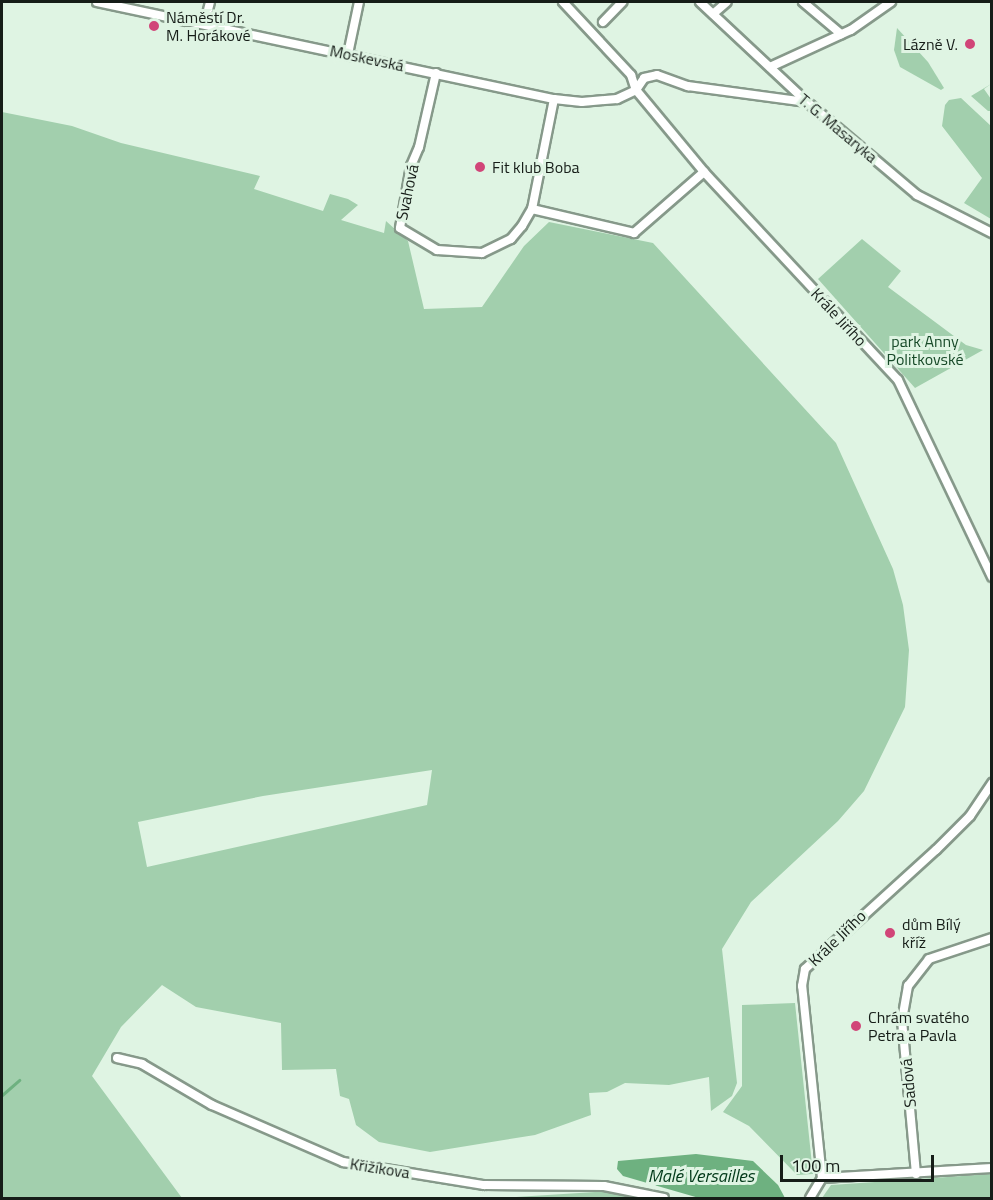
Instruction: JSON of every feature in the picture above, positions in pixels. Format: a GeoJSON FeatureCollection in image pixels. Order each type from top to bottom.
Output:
{"type":"FeatureCollection","features":[{"type":"Feature","properties":{"kind":"street","name":"Moskevská"},"geometry":{"type":"LineString","coordinates":[[97,2],[189,23],[205,22],[554,99],[582,102],[616,99],[636,90],[644,78],[657,75],[688,86],[807,102]]}},
{"type":"Feature","properties":{"kind":"street"},"geometry":{"type":"LineString","coordinates":[[205,22],[210,2]]}},
{"type":"Feature","properties":{"kind":"street"},"geometry":{"type":"LineString","coordinates":[[348,54],[359,2]]}},
{"type":"Feature","properties":{"kind":"street","name":"Krále Jiřího"},"geometry":{"type":"LineString","coordinates":[[563,2],[631,75],[636,90],[705,172],[898,380],[992,577]]}},
{"type":"Feature","properties":{"kind":"street"},"geometry":{"type":"LineString","coordinates":[[603,22],[622,2]]}},
{"type":"Feature","properties":{"kind":"street","name":"T. G. Masaryka"},"geometry":{"type":"LineString","coordinates":[[700,2],[807,102],[918,195],[992,233]]}},
{"type":"Feature","properties":{"kind":"street"},"geometry":{"type":"LineString","coordinates":[[713,14],[727,2]]}},
{"type":"Feature","properties":{"kind":"street"},"geometry":{"type":"LineString","coordinates":[[803,2],[841,34]]}},
{"type":"Feature","properties":{"kind":"street"},"geometry":{"type":"LineString","coordinates":[[770,67],[841,34],[891,2]]}},
{"type":"Feature","properties":{"kind":"street","name":"Svahová"},"geometry":{"type":"LineString","coordinates":[[436,73],[419,147],[411,166],[400,228],[437,250],[482,253],[512,239],[532,209],[554,99]]}},
{"type":"Feature","properties":{"kind":"street"},"geometry":{"type":"LineString","coordinates":[[532,209],[634,233],[705,172]]}},
{"type":"Feature","properties":{"kind":"street","name":"Krále Jiřího"},"geometry":{"type":"LineString","coordinates":[[822,1178],[802,986],[805,969],[936,850],[970,816],[992,783]]}},
{"type":"Feature","properties":{"kind":"street","name":"Sadová"},"geometry":{"type":"LineString","coordinates":[[916,1174],[902,1020],[908,986],[929,959],[992,938]]}},
{"type":"Feature","properties":{"kind":"street","name":"Křižíkova"},"geometry":{"type":"LineString","coordinates":[[117,1058],[142,1064],[212,1106],[343,1162],[484,1185],[604,1185],[664,1198]]}},
{"type":"Feature","properties":{"kind":"street"},"geometry":{"type":"LineString","coordinates":[[810,1198],[822,1178],[992,1168]]}},
{"type":"Feature","properties":{"kind":"green space"},"geometry":{"type":"Polygon","coordinates":[[[897,28],[928,62],[944,88],[941,90],[900,67],[894,50],[897,28]]]}},
{"type":"Feature","properties":{"kind":"green space"},"geometry":{"type":"Polygon","coordinates":[[[991,84],[984,89],[991,99],[991,111],[988,111],[971,96],[991,84]]]}},
{"type":"Feature","properties":{"kind":"green space"},"geometry":{"type":"Polygon","coordinates":[[[961,98],[991,126],[991,219],[964,203],[982,178],[942,126],[945,105],[949,100],[961,98]]]}},
{"type":"Feature","properties":{"kind":"green space"},"geometry":{"type":"Polygon","coordinates":[[[2,112],[72,126],[121,143],[260,176],[254,189],[323,211],[330,194],[348,199],[358,205],[341,220],[384,233],[386,221],[408,241],[424,309],[482,307],[524,246],[549,222],[653,243],[836,443],[893,569],[903,605],[909,650],[905,707],[864,791],[838,821],[751,902],[722,949],[737,1083],[732,1096],[711,1111],[709,1077],[669,1085],[625,1083],[607,1092],[589,1093],[591,1115],[535,1135],[430,1152],[379,1142],[356,1125],[349,1099],[340,1096],[336,1069],[282,1070],[281,1023],[196,1007],[162,985],[121,1027],[92,1076],[182,1198],[2,1198],[2,112]],[[432,770],[263,796],[138,822],[147,867],[427,805],[432,770]]]}},
{"type":"Feature","properties":{"kind":"green space","name":"park Anny Politkovské"},"geometry":{"type":"Polygon","coordinates":[[[862,239],[901,271],[888,287],[966,345],[983,350],[915,388],[818,279],[862,239]]]}},
{"type":"Feature","properties":{"kind":"green space"},"geometry":{"type":"Polygon","coordinates":[[[795,1003],[813,1174],[797,1175],[749,1126],[723,1112],[742,1086],[742,1005],[795,1003]]]}},
{"type":"Feature","properties":{"kind":"green space"},"geometry":{"type":"Polygon","coordinates":[[[991,1174],[991,1198],[822,1198],[831,1185],[991,1174]]]}},
{"type":"Feature","properties":{"kind":"green space"},"geometry":{"type":"Polygon","coordinates":[[[611,1191],[635,1198],[502,1198],[611,1191]]]}},
{"type":"Feature","properties":{"kind":"water","name":"Malé Versailles"},"geometry":{"type":"Polygon","coordinates":[[[696,1154],[753,1161],[778,1185],[785,1198],[699,1198],[623,1176],[617,1169],[618,1161],[696,1154]]]}},
{"type":"Feature","properties":{"kind":"waterway"},"geometry":{"type":"LineString","coordinates":[[2,1095],[19,1080]]}},
{"type":"Feature","properties":{"kind":"place","name":"Náměstí Dr. M. Horákové"},"geometry":{"type":"Point","coordinates":[154,26]}},
{"type":"Feature","properties":{"kind":"place","name":"Lázně V."},"geometry":{"type":"Point","coordinates":[970,44]}},
{"type":"Feature","properties":{"kind":"place","name":"Fit klub Boba"},"geometry":{"type":"Point","coordinates":[480,167]}},
{"type":"Feature","properties":{"kind":"place","name":"dům Bílý kříž"},"geometry":{"type":"Point","coordinates":[890,933]}},
{"type":"Feature","properties":{"kind":"place","name":"Chrám svatého Petra a Pavla"},"geometry":{"type":"Point","coordinates":[856,1026]}}]}
